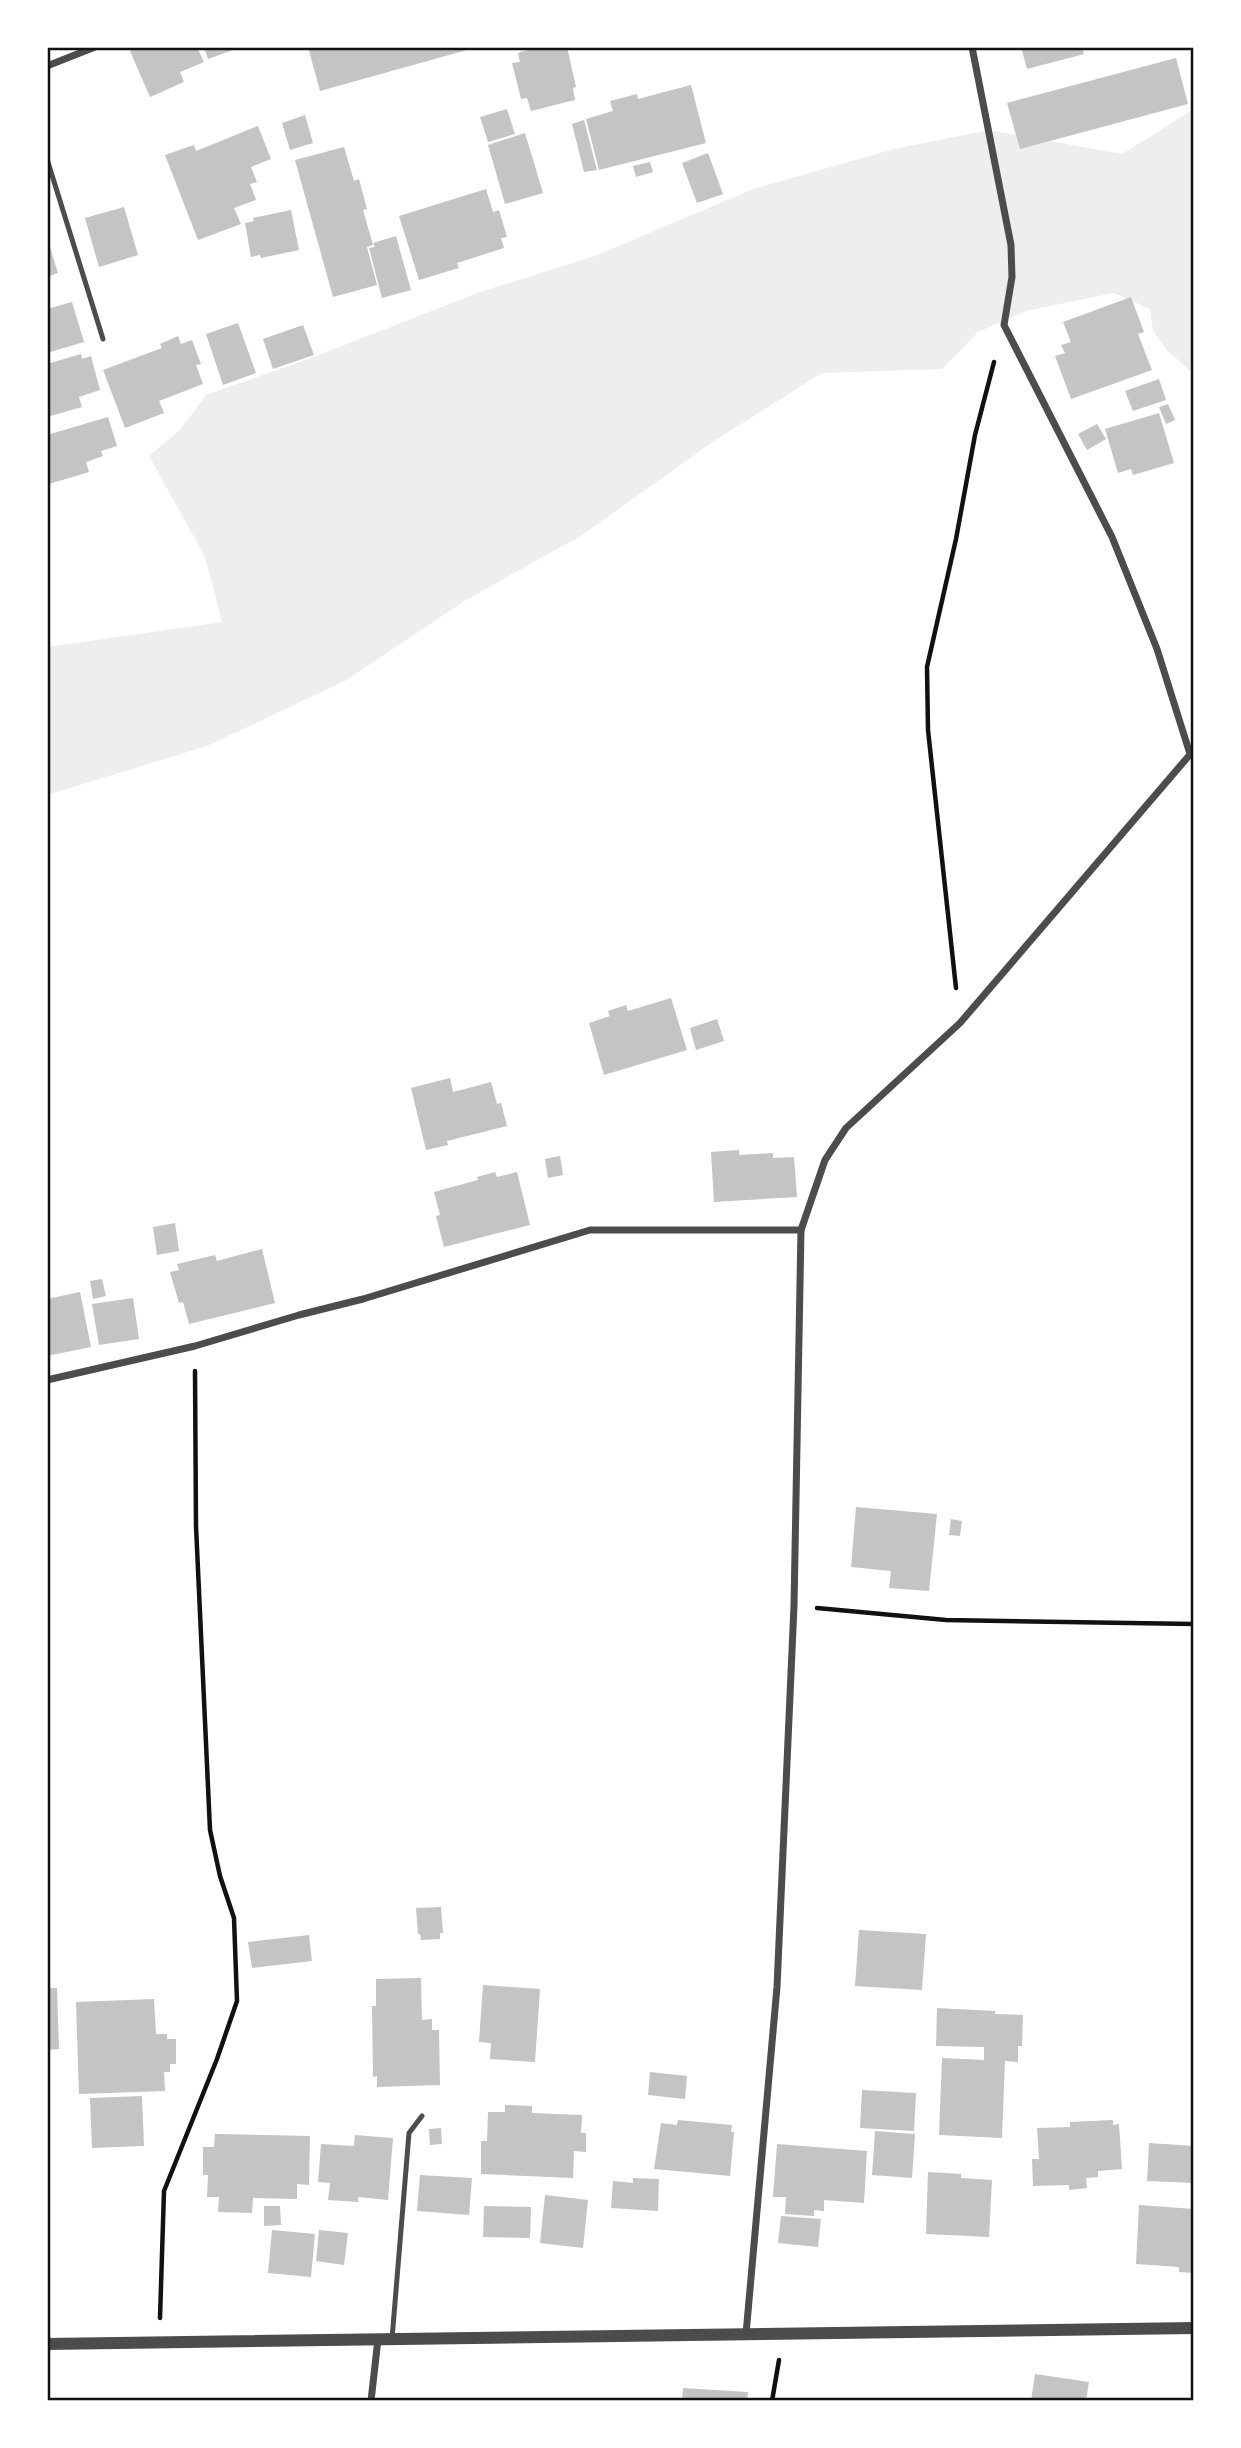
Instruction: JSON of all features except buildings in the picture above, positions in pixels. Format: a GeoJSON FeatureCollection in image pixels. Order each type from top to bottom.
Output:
{"type":"FeatureCollection","features":[{"type":"Feature","properties":{"kind":"street"},"geometry":{"type":"LineString","coordinates":[[47,66],[95,47]]}},
{"type":"Feature","properties":{"kind":"street"},"geometry":{"type":"LineString","coordinates":[[746,2334],[777,1987],[794,1606],[801,1230],[825,1160],[846,1128],[960,1023],[1192,752],[1157,649],[1112,537],[1004,325],[1012,277],[1011,244],[972,47]]}},
{"type":"Feature","properties":{"kind":"street"},"geometry":{"type":"LineString","coordinates":[[47,1380],[195,1346],[363,1299],[590,1230],[801,1230]]}},
{"type":"Feature","properties":{"kind":"street"},"geometry":{"type":"LineString","coordinates":[[47,2344],[1194,2328]]}},
{"type":"Feature","properties":{"kind":"street"},"geometry":{"type":"LineString","coordinates":[[371,2401],[385,2339]]}},
{"type":"Feature","properties":{"kind":"lane"},"geometry":{"type":"LineString","coordinates":[[47,159],[103,339]]}},
{"type":"Feature","properties":{"kind":"lane"},"geometry":{"type":"LineString","coordinates":[[385,2339],[409,2133],[422,2116]]}},
{"type":"Feature","properties":{"kind":"path"},"geometry":{"type":"LineString","coordinates":[[960,1023],[928,730],[927,667],[956,539],[975,435],[1004,325]]}},
{"type":"Feature","properties":{"kind":"path"},"geometry":{"type":"LineString","coordinates":[[160,2342],[164,2191],[217,2059],[237,2001],[234,1918],[220,1876],[210,1830],[196,1527],[195,1346]]}},
{"type":"Feature","properties":{"kind":"path"},"geometry":{"type":"LineString","coordinates":[[794,1606],[946,1620],[1194,1624]]}},
{"type":"Feature","properties":{"kind":"path"},"geometry":{"type":"LineString","coordinates":[[772,2401],[783,2334]]}},
{"type":"Feature","properties":{"kind":"shaded area"},"geometry":{"type":"Polygon","coordinates":[[[1194,109],[1194,369],[1189,370],[1168,351],[1153,331],[1150,309],[1114,293],[1026,311],[978,332],[942,369],[822,373],[717,439],[582,535],[466,600],[345,681],[207,746],[47,795],[47,647],[222,622],[205,557],[149,456],[180,430],[206,395],[311,358],[480,292],[595,256],[753,189],[894,149],[989,130],[1122,154],[1194,109]]]}}]}
